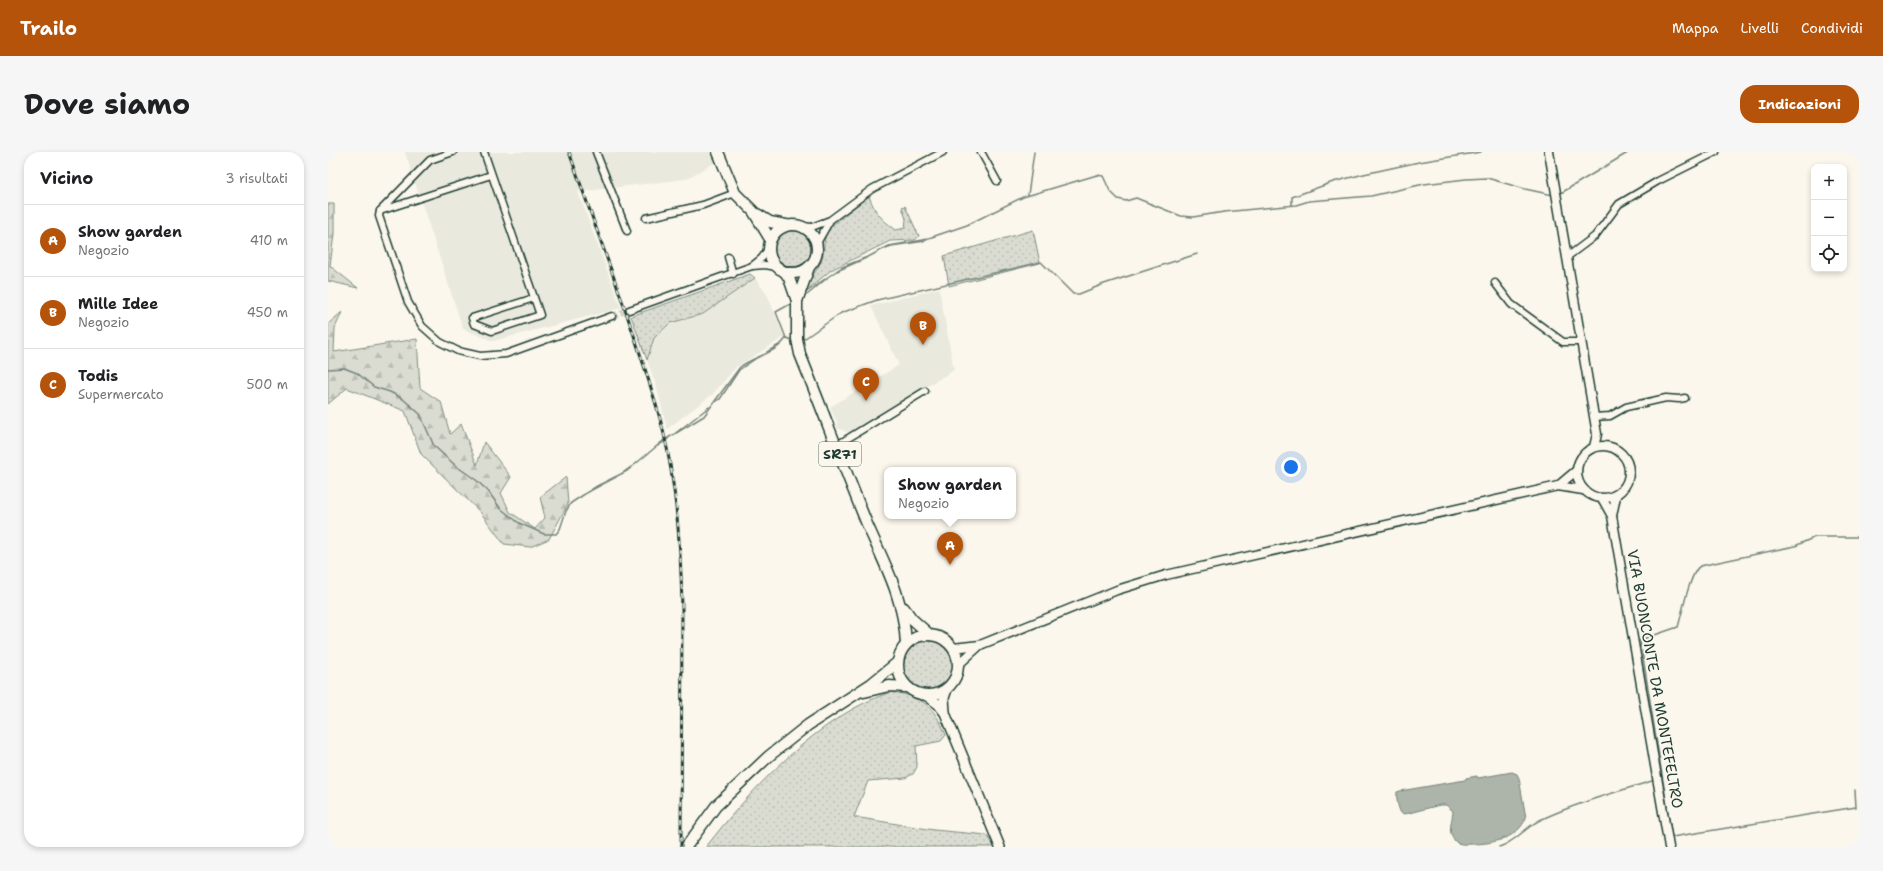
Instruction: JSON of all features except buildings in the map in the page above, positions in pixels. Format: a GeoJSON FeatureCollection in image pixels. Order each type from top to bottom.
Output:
{"type":"FeatureCollection","features":[{"type":"Feature","properties":{"kind":"main road","name":"SR71"},"geometry":{"type":"LineString","coordinates":[[718,152],[736,193],[753,211],[770,222],[802,226]]}},
{"type":"Feature","properties":{"kind":"main road","name":"SR71"},"geometry":{"type":"LineString","coordinates":[[753,211],[769,244],[770,256],[781,270],[797,300]]}},
{"type":"Feature","properties":{"kind":"main road"},"geometry":{"type":"LineString","coordinates":[[769,244],[780,228],[786,225]]}},
{"type":"Feature","properties":{"kind":"main road"},"geometry":{"type":"LineString","coordinates":[[802,226],[814,236],[817,243]]}},
{"type":"Feature","properties":{"kind":"main road","name":"SR71"},"geometry":{"type":"LineString","coordinates":[[817,243],[816,256],[809,267],[797,300],[800,354],[900,602],[905,620],[906,644],[900,653],[898,662]]}},
{"type":"Feature","properties":{"kind":"main road"},"geometry":{"type":"LineString","coordinates":[[781,270],[793,273],[809,267]]}},
{"type":"Feature","properties":{"kind":"main road","name":"SR71"},"geometry":{"type":"LineString","coordinates":[[900,602],[912,619],[930,635],[943,639],[953,648]]}},
{"type":"Feature","properties":{"kind":"main road"},"geometry":{"type":"LineString","coordinates":[[906,644],[916,638],[930,635]]}},
{"type":"Feature","properties":{"kind":"main road"},"geometry":{"type":"LineString","coordinates":[[953,648],[958,665],[956,678],[947,689],[944,698],[946,713],[1000,847]]}},
{"type":"Feature","properties":{"kind":"main road"},"geometry":{"type":"LineString","coordinates":[[898,662],[899,675],[906,687],[915,693],[927,696],[938,704],[946,713]]}},
{"type":"Feature","properties":{"kind":"main road"},"geometry":{"type":"LineString","coordinates":[[688,844],[716,806],[769,756],[812,722],[857,694],[898,662]]}},
{"type":"Feature","properties":{"kind":"main road"},"geometry":{"type":"LineString","coordinates":[[857,694],[885,687],[906,687]]}},
{"type":"Feature","properties":{"kind":"main road"},"geometry":{"type":"LineString","coordinates":[[927,696],[938,694],[947,689]]}},
{"type":"Feature","properties":{"kind":"street"},"geometry":{"type":"LineString","coordinates":[[453,152],[430,160],[380,211],[379,216],[408,302],[422,326],[440,342],[458,351],[480,356],[506,354],[612,316]]}},
{"type":"Feature","properties":{"kind":"street"},"geometry":{"type":"LineString","coordinates":[[484,152],[540,315],[492,331],[474,324],[472,318],[534,298]]}},
{"type":"Feature","properties":{"kind":"street"},"geometry":{"type":"LineString","coordinates":[[596,152],[627,231]]}},
{"type":"Feature","properties":{"kind":"street"},"geometry":{"type":"LineString","coordinates":[[802,226],[812,228],[830,220],[890,176],[943,152]]}},
{"type":"Feature","properties":{"kind":"street"},"geometry":{"type":"LineString","coordinates":[[981,152],[997,181]]}},
{"type":"Feature","properties":{"kind":"street"},"geometry":{"type":"LineString","coordinates":[[1549,152],[1594,416],[1596,434],[1594,447]]}},
{"type":"Feature","properties":{"kind":"street"},"geometry":{"type":"LineString","coordinates":[[1567,257],[1595,236],[1619,204],[1658,181],[1713,154]]}},
{"type":"Feature","properties":{"kind":"street"},"geometry":{"type":"LineString","coordinates":[[380,211],[491,175]]}},
{"type":"Feature","properties":{"kind":"street"},"geometry":{"type":"LineString","coordinates":[[646,218],[703,205],[736,193]]}},
{"type":"Feature","properties":{"kind":"street"},"geometry":{"type":"LineString","coordinates":[[817,243],[830,220]]}},
{"type":"Feature","properties":{"kind":"street"},"geometry":{"type":"LineString","coordinates":[[629,310],[752,266],[762,258],[769,244]]}},
{"type":"Feature","properties":{"kind":"street"},"geometry":{"type":"LineString","coordinates":[[728,257],[733,274]]}},
{"type":"Feature","properties":{"kind":"street"},"geometry":{"type":"LineString","coordinates":[[752,266],[765,265],[781,270]]}},
{"type":"Feature","properties":{"kind":"street"},"geometry":{"type":"LineString","coordinates":[[1495,283],[1511,304],[1563,342],[1581,342]]}},
{"type":"Feature","properties":{"kind":"street"},"geometry":{"type":"LineString","coordinates":[[837,445],[925,392]]}},
{"type":"Feature","properties":{"kind":"street"},"geometry":{"type":"LineString","coordinates":[[1594,416],[1610,416],[1626,406],[1666,398],[1685,398]]}},
{"type":"Feature","properties":{"kind":"street"},"geometry":{"type":"LineString","coordinates":[[1596,434],[1604,446]]}},
{"type":"Feature","properties":{"kind":"street"},"geometry":{"type":"LineString","coordinates":[[953,648],[980,645],[1117,590],[1166,575],[1558,486],[1583,490],[1590,495],[1602,498],[1616,496],[1623,490],[1628,482],[1630,473],[1628,463],[1624,455],[1617,449],[1604,446],[1594,447],[1584,453],[1579,461],[1577,470],[1578,479],[1583,490]]}},
{"type":"Feature","properties":{"kind":"street"},"geometry":{"type":"LineString","coordinates":[[1558,486],[1577,470]]}},
{"type":"Feature","properties":{"kind":"street"},"geometry":{"type":"LineString","coordinates":[[1612,516],[1616,496]]}},
{"type":"Feature","properties":{"kind":"street"},"geometry":{"type":"LineString","coordinates":[[1602,498],[1612,516]]}},
{"type":"Feature","properties":{"kind":"street","name":"VIA BUONCONTE DA MONTEFELTRO"},"geometry":{"type":"LineString","coordinates":[[1612,516],[1670,847]]}},
{"type":"Feature","properties":{"kind":"street"},"geometry":{"type":"LineString","coordinates":[[958,665],[980,645]]}},
{"type":"Feature","properties":{"kind":"shaded area"},"geometry":{"type":"Polygon","coordinates":[[[405,152],[711,152],[716,162],[686,179],[578,192],[621,308],[493,341],[463,329],[405,152]]]}},
{"type":"Feature","properties":{"kind":"shaded area"},"geometry":{"type":"Polygon","coordinates":[[[755,278],[768,296],[784,337],[736,367],[713,394],[667,429],[657,388],[647,360],[654,338],[670,323],[703,314],[755,278]]]}},
{"type":"Feature","properties":{"kind":"shaded area"},"geometry":{"type":"Polygon","coordinates":[[[939,288],[954,370],[850,433],[837,428],[837,423],[830,407],[899,365],[871,306],[939,288]]]}},
{"type":"Feature","properties":{"kind":"shaded area"},"geometry":{"type":"Polygon","coordinates":[[[1512,772],[1517,774],[1519,778],[1526,818],[1522,825],[1512,835],[1498,841],[1476,844],[1457,843],[1451,832],[1453,811],[1446,805],[1440,805],[1405,814],[1401,813],[1399,808],[1397,792],[1400,791],[1465,780],[1466,778],[1477,776],[1478,778],[1512,772]]]}},
{"type":"Feature","properties":{"kind":"green space"},"geometry":{"type":"Polygon","coordinates":[[[869,196],[879,215],[896,230],[905,228],[906,219],[902,207],[905,206],[919,236],[915,240],[890,241],[831,270],[806,291],[809,282],[822,259],[826,235],[831,226],[869,196]]]}},
{"type":"Feature","properties":{"kind":"green space"},"geometry":{"type":"Polygon","coordinates":[[[328,204],[334,204],[334,234],[330,266],[358,288],[328,281],[328,204]]]}},
{"type":"Feature","properties":{"kind":"green space"},"geometry":{"type":"Polygon","coordinates":[[[1033,230],[1040,263],[949,286],[944,256],[1033,230]]]}},
{"type":"Feature","properties":{"kind":"green space"},"geometry":{"type":"Polygon","coordinates":[[[797,231],[806,236],[810,242],[810,256],[806,262],[797,267],[789,267],[780,262],[776,256],[775,245],[780,236],[786,232],[797,231]]]}},
{"type":"Feature","properties":{"kind":"green space"},"geometry":{"type":"Polygon","coordinates":[[[750,274],[755,278],[703,314],[670,323],[654,338],[647,360],[631,316],[750,274]]]}},
{"type":"Feature","properties":{"kind":"green space"},"geometry":{"type":"Polygon","coordinates":[[[342,312],[335,328],[334,352],[417,339],[420,388],[441,402],[450,434],[461,424],[477,465],[484,442],[511,477],[501,493],[510,512],[535,529],[545,518],[540,497],[566,477],[568,504],[549,539],[530,547],[504,544],[481,513],[421,454],[405,411],[347,388],[328,404],[328,324],[342,312]]]}},
{"type":"Feature","properties":{"kind":"green space"},"geometry":{"type":"Polygon","coordinates":[[[928,640],[938,642],[946,648],[952,656],[954,666],[952,676],[946,684],[938,690],[928,692],[918,690],[910,684],[904,676],[902,666],[904,656],[910,648],[918,642],[928,640]]]}},
{"type":"Feature","properties":{"kind":"green space"},"geometry":{"type":"Polygon","coordinates":[[[892,692],[911,696],[926,704],[937,717],[946,735],[941,741],[916,746],[917,767],[913,774],[905,778],[868,781],[854,817],[934,830],[987,835],[995,847],[706,847],[744,802],[766,779],[789,756],[814,735],[840,717],[866,702],[892,692]]]}},
{"type":"Feature","properties":{"kind":"waterway"},"geometry":{"type":"LineString","coordinates":[[1028,195],[1034,152]]}},
{"type":"Feature","properties":{"kind":"waterway"},"geometry":{"type":"LineString","coordinates":[[1292,205],[1292,197],[1333,182],[1419,162],[1481,152]]}},
{"type":"Feature","properties":{"kind":"waterway"},"geometry":{"type":"LineString","coordinates":[[1561,193],[1629,152]]}},
{"type":"Feature","properties":{"kind":"waterway"},"geometry":{"type":"LineString","coordinates":[[805,293],[842,267],[870,256],[889,246],[923,240],[967,225],[1023,197],[1097,175],[1103,176],[1110,191],[1118,199],[1126,201],[1136,198],[1181,216],[1193,217],[1224,212],[1296,205],[1309,201],[1371,196],[1424,184],[1466,179],[1487,178],[1553,195]]}},
{"type":"Feature","properties":{"kind":"waterway"},"geometry":{"type":"LineString","coordinates":[[884,249],[891,246],[925,241]]}},
{"type":"Feature","properties":{"kind":"waterway"},"geometry":{"type":"LineString","coordinates":[[801,341],[841,313],[877,300],[1041,262],[1073,294],[1079,294],[1104,284],[1197,254]]}},
{"type":"Feature","properties":{"kind":"waterway"},"geometry":{"type":"LineString","coordinates":[[837,271],[866,258]]}},
{"type":"Feature","properties":{"kind":"waterway"},"geometry":{"type":"LineString","coordinates":[[807,295],[827,278]]}},
{"type":"Feature","properties":{"kind":"waterway"},"geometry":{"type":"LineString","coordinates":[[786,338],[776,312],[794,302]]}},
{"type":"Feature","properties":{"kind":"waterway"},"geometry":{"type":"LineString","coordinates":[[786,338],[793,340]]}},
{"type":"Feature","properties":{"kind":"waterway"},"geometry":{"type":"LineString","coordinates":[[328,369],[344,368],[357,373],[374,387],[390,392],[403,399],[420,414],[434,446],[456,466],[476,480],[488,491],[500,508],[519,523],[544,534],[556,534],[560,529],[566,511],[571,503],[597,486],[627,471],[663,441],[704,416],[740,367],[777,348],[786,338]]}},
{"type":"Feature","properties":{"kind":"waterway"},"geometry":{"type":"LineString","coordinates":[[767,352],[779,345]]}},
{"type":"Feature","properties":{"kind":"waterway"},"geometry":{"type":"LineString","coordinates":[[715,402],[720,399],[739,370],[755,359]]}},
{"type":"Feature","properties":{"kind":"waterway"},"geometry":{"type":"LineString","coordinates":[[677,432],[709,407]]}},
{"type":"Feature","properties":{"kind":"waterway"},"geometry":{"type":"LineString","coordinates":[[658,446],[668,439]]}},
{"type":"Feature","properties":{"kind":"waterway"},"geometry":{"type":"LineString","coordinates":[[624,472],[631,467]]}},
{"type":"Feature","properties":{"kind":"waterway"},"geometry":{"type":"LineString","coordinates":[[586,493],[616,477]]}},
{"type":"Feature","properties":{"kind":"waterway"},"geometry":{"type":"LineString","coordinates":[[1641,647],[1640,640],[1678,627],[1693,576],[1700,566],[1795,546],[1815,537],[1859,537]]}},
{"type":"Feature","properties":{"kind":"waterway"},"geometry":{"type":"LineString","coordinates":[[1642,651],[1672,837],[1856,807],[1855,790]]}},
{"type":"Feature","properties":{"kind":"waterway"},"geometry":{"type":"LineString","coordinates":[[1499,847],[1511,842],[1542,819],[1570,807],[1655,780]]}},
{"type":"Feature","properties":{"kind":"tunnel"},"geometry":{"type":"LineString","coordinates":[[612,316],[629,310]]}},
{"type":"Feature","properties":{"kind":"railway"},"geometry":{"type":"LineString","coordinates":[[569,152],[637,343],[663,430],[672,474],[679,541],[682,608],[681,847]]}},
{"type":"Feature","properties":{"kind":"place","name":"Mille Idee"},"geometry":{"type":"Point","coordinates":[923,345]}},
{"type":"Feature","properties":{"kind":"place","name":"Todis"},"geometry":{"type":"Point","coordinates":[866,401]}},
{"type":"Feature","properties":{"kind":"place","name":"Show garden"},"geometry":{"type":"Point","coordinates":[950,565]}}]}
